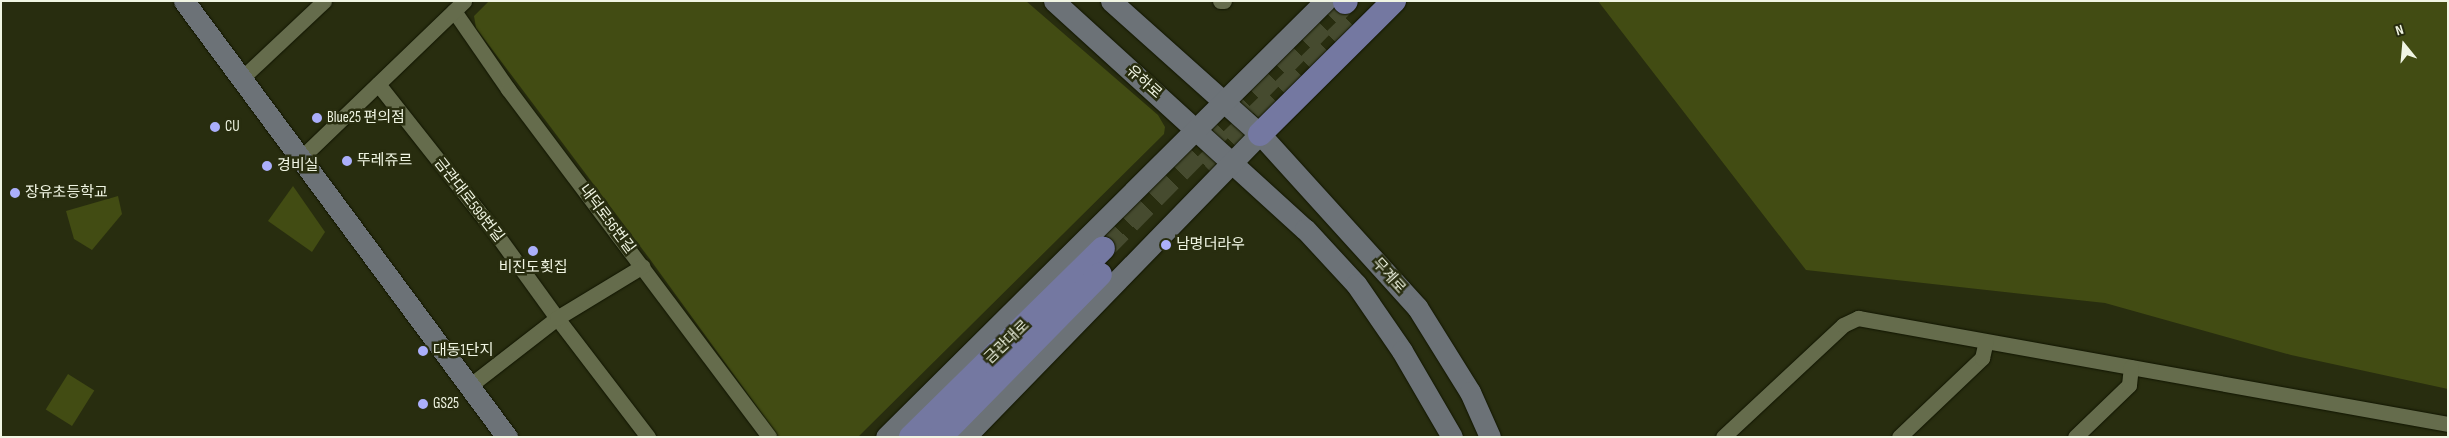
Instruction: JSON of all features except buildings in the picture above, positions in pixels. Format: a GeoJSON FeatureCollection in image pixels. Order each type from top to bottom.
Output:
{"type":"FeatureCollection","features":[{"type":"Feature","properties":{"kind":"main road"},"geometry":{"type":"LineString","coordinates":[[184,1],[241,79],[302,157],[468,387],[507,437]]}},
{"type":"Feature","properties":{"kind":"main road","name":"유하로"},"geometry":{"type":"LineString","coordinates":[[1054,1],[1195,128],[1232,164]]}},
{"type":"Feature","properties":{"kind":"main road"},"geometry":{"type":"LineString","coordinates":[[1111,1],[1260,134]]}},
{"type":"Feature","properties":{"kind":"main road"},"geometry":{"type":"LineString","coordinates":[[964,437],[1260,134],[1394,1]]}},
{"type":"Feature","properties":{"kind":"main road"},"geometry":{"type":"LineString","coordinates":[[886,437],[1223,100],[1350,4]]}},
{"type":"Feature","properties":{"kind":"main road","name":"무계로"},"geometry":{"type":"LineString","coordinates":[[1260,134],[1417,307],[1470,392],[1490,437]]}},
{"type":"Feature","properties":{"kind":"main road","name":"무계로"},"geometry":{"type":"LineString","coordinates":[[1232,164],[1305,229],[1356,284],[1402,351],[1452,437]]}},
{"type":"Feature","properties":{"kind":"main road","name":"금관대로"},"geometry":{"type":"LineString","coordinates":[[911,437],[1109,253],[940,437]]}},
{"type":"Feature","properties":{"kind":"street"},"geometry":{"type":"LineString","coordinates":[[241,79],[314,5]]}},
{"type":"Feature","properties":{"kind":"street"},"geometry":{"type":"LineString","coordinates":[[302,157],[459,6]]}},
{"type":"Feature","properties":{"kind":"street","name":"내덕로56번길"},"geometry":{"type":"LineString","coordinates":[[459,6],[508,89],[643,266],[769,437]]}},
{"type":"Feature","properties":{"kind":"street","name":"금관대로599번길"},"geometry":{"type":"LineString","coordinates":[[378,84],[494,231],[556,318],[648,437]]}},
{"type":"Feature","properties":{"kind":"street"},"geometry":{"type":"LineString","coordinates":[[468,387],[556,318],[643,266]]}},
{"type":"Feature","properties":{"kind":"street"},"geometry":{"type":"LineString","coordinates":[[1723,437],[1843,325],[1858,318],[2448,424]]}},
{"type":"Feature","properties":{"kind":"street"},"geometry":{"type":"LineString","coordinates":[[1899,437],[1982,358],[1986,341]]}},
{"type":"Feature","properties":{"kind":"street"},"geometry":{"type":"LineString","coordinates":[[2075,437],[2129,385],[2132,368]]}},
{"type":"Feature","properties":{"kind":"green space"},"geometry":{"type":"Polygon","coordinates":[[[489,1],[1026,1],[1158,115],[1165,127],[1164,134],[858,437],[779,437],[649,258],[476,28],[474,16],[489,1]]]}},
{"type":"Feature","properties":{"kind":"green space"},"geometry":{"type":"Polygon","coordinates":[[[1598,1],[2448,1],[2448,389],[2291,355],[2105,303],[1806,270],[1598,1]]]}},
{"type":"Feature","properties":{"kind":"green space"},"geometry":{"type":"Polygon","coordinates":[[[293,186],[325,232],[312,252],[268,221],[293,186]]]}},
{"type":"Feature","properties":{"kind":"green space"},"geometry":{"type":"Polygon","coordinates":[[[118,196],[122,214],[92,250],[74,239],[66,211],[118,196]]]}},
{"type":"Feature","properties":{"kind":"green space"},"geometry":{"type":"Polygon","coordinates":[[[68,374],[94,390],[72,426],[46,410],[68,374]]]}},
{"type":"Feature","properties":{"kind":"tunnel"},"geometry":{"type":"LineString","coordinates":[[1103,248],[1345,2]]}},
{"type":"Feature","properties":{"kind":"tunnel"},"geometry":{"type":"LineString","coordinates":[[1205,166],[1359,17]]}},
{"type":"Feature","properties":{"kind":"place","name":"Blue25 편의점"},"geometry":{"type":"Point","coordinates":[317,118]}},
{"type":"Feature","properties":{"kind":"place","name":"CU"},"geometry":{"type":"Point","coordinates":[215,127]}},
{"type":"Feature","properties":{"kind":"place","name":"뚜레쥬르"},"geometry":{"type":"Point","coordinates":[347,161]}},
{"type":"Feature","properties":{"kind":"place","name":"경비실"},"geometry":{"type":"Point","coordinates":[267,166]}},
{"type":"Feature","properties":{"kind":"place","name":"장유초등학교"},"geometry":{"type":"Point","coordinates":[15,193]}},
{"type":"Feature","properties":{"kind":"place","name":"남명더라우"},"geometry":{"type":"Point","coordinates":[1166,245]}},
{"type":"Feature","properties":{"kind":"place","name":"비진도횟집"},"geometry":{"type":"Point","coordinates":[533,251]}},
{"type":"Feature","properties":{"kind":"place","name":"대동1단지"},"geometry":{"type":"Point","coordinates":[423,351]}},
{"type":"Feature","properties":{"kind":"place","name":"GS25"},"geometry":{"type":"Point","coordinates":[423,404]}}]}
